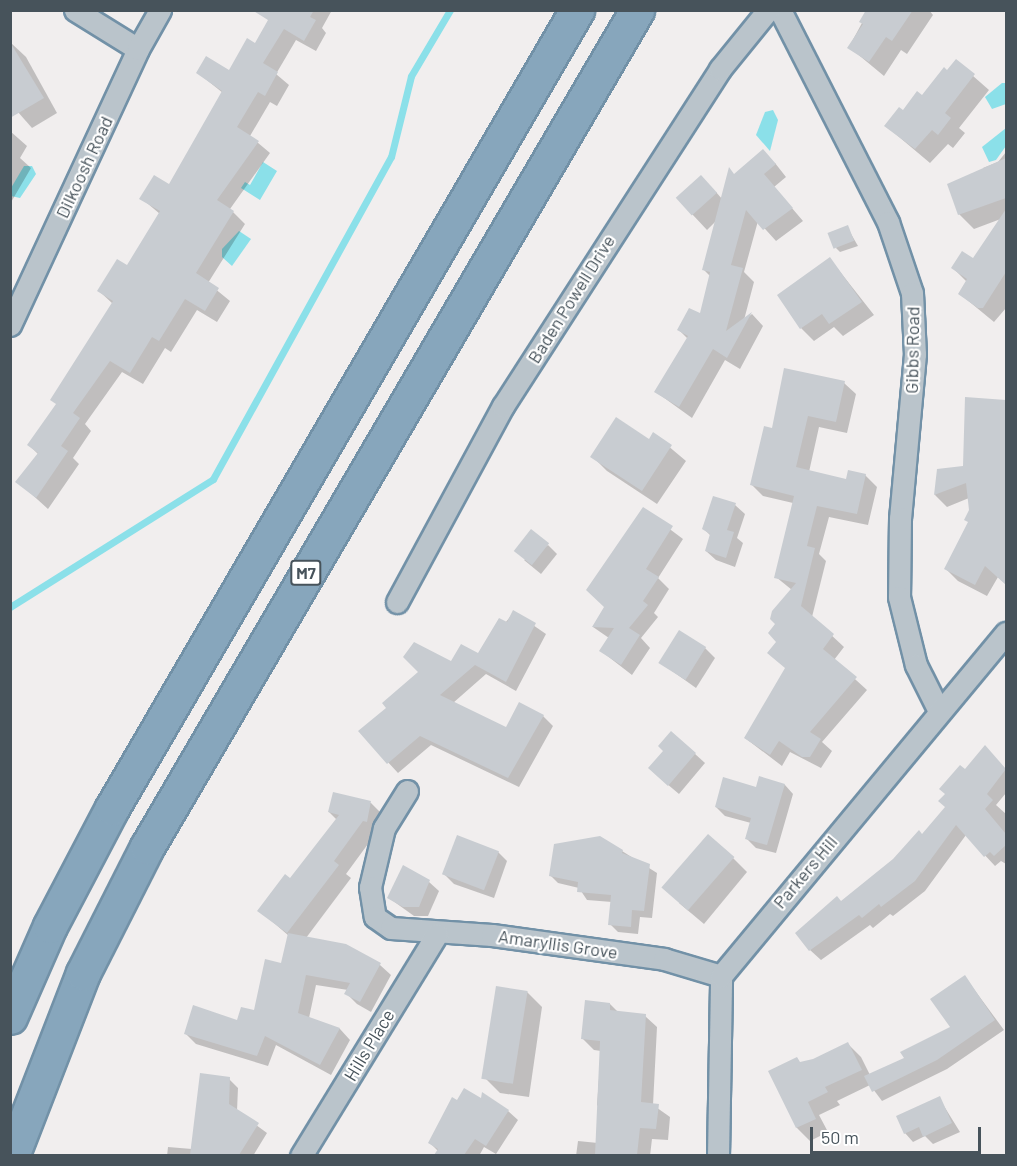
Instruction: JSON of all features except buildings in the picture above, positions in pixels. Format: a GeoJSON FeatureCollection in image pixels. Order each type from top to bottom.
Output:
{"type":"FeatureCollection","features":[{"type":"Feature","properties":{"kind":"highway"},"geometry":{"type":"LineString","coordinates":[[10,1017],[50,926],[112,808],[577,10]]}},
{"type":"Feature","properties":{"kind":"highway","name":"M7"},"geometry":{"type":"LineString","coordinates":[[12,1155],[83,973],[147,847],[637,10]]}},
{"type":"Feature","properties":{"kind":"street"},"geometry":{"type":"LineString","coordinates":[[75,10],[138,50]]}},
{"type":"Feature","properties":{"kind":"street","name":"Dilkoosh Road"},"geometry":{"type":"LineString","coordinates":[[10,325],[138,50],[160,10]]}},
{"type":"Feature","properties":{"kind":"street","name":"Baden Powell Drive"},"geometry":{"type":"LineString","coordinates":[[397,602],[515,386],[720,69],[768,10]]}},
{"type":"Feature","properties":{"kind":"street","name":"Gibbs Road"},"geometry":{"type":"LineString","coordinates":[[780,10],[888,222],[912,293],[915,354],[900,518],[899,597],[916,665],[939,711]]}},
{"type":"Feature","properties":{"kind":"street","name":"Parkers Hill"},"geometry":{"type":"LineString","coordinates":[[721,976],[1006,633]]}},
{"type":"Feature","properties":{"kind":"street","name":"Amaryllis Grove"},"geometry":{"type":"LineString","coordinates":[[407,791],[384,828],[370,887],[375,917],[392,928],[437,934],[492,935],[664,959],[721,976]]}},
{"type":"Feature","properties":{"kind":"street","name":"Hills Place"},"geometry":{"type":"LineString","coordinates":[[301,1155],[437,934]]}},
{"type":"Feature","properties":{"kind":"street"},"geometry":{"type":"LineString","coordinates":[[718,1155],[717,1044],[721,976]]}},
{"type":"Feature","properties":{"kind":"water"},"geometry":{"type":"Polygon","coordinates":[[[1002,83],[1006,83],[1006,104],[992,109],[985,97],[1002,83]]]}},
{"type":"Feature","properties":{"kind":"water"},"geometry":{"type":"Polygon","coordinates":[[[773,110],[778,120],[770,151],[756,135],[765,112],[773,110]]]}},
{"type":"Feature","properties":{"kind":"water"},"geometry":{"type":"Polygon","coordinates":[[[1006,128],[1006,146],[996,160],[989,162],[982,147],[1006,128]]]}},
{"type":"Feature","properties":{"kind":"water"},"geometry":{"type":"Polygon","coordinates":[[[263,162],[277,171],[260,200],[241,188],[245,182],[250,185],[263,162]]]}},
{"type":"Feature","properties":{"kind":"water"},"geometry":{"type":"Polygon","coordinates":[[[24,166],[32,166],[36,174],[20,198],[11,196],[11,188],[24,166]]]}},
{"type":"Feature","properties":{"kind":"water"},"geometry":{"type":"Polygon","coordinates":[[[239,231],[251,239],[232,266],[222,257],[222,249],[239,231]]]}},
{"type":"Feature","properties":{"kind":"waterway"},"geometry":{"type":"LineString","coordinates":[[10,607],[213,479],[391,157],[411,76],[450,10]]}}]}
